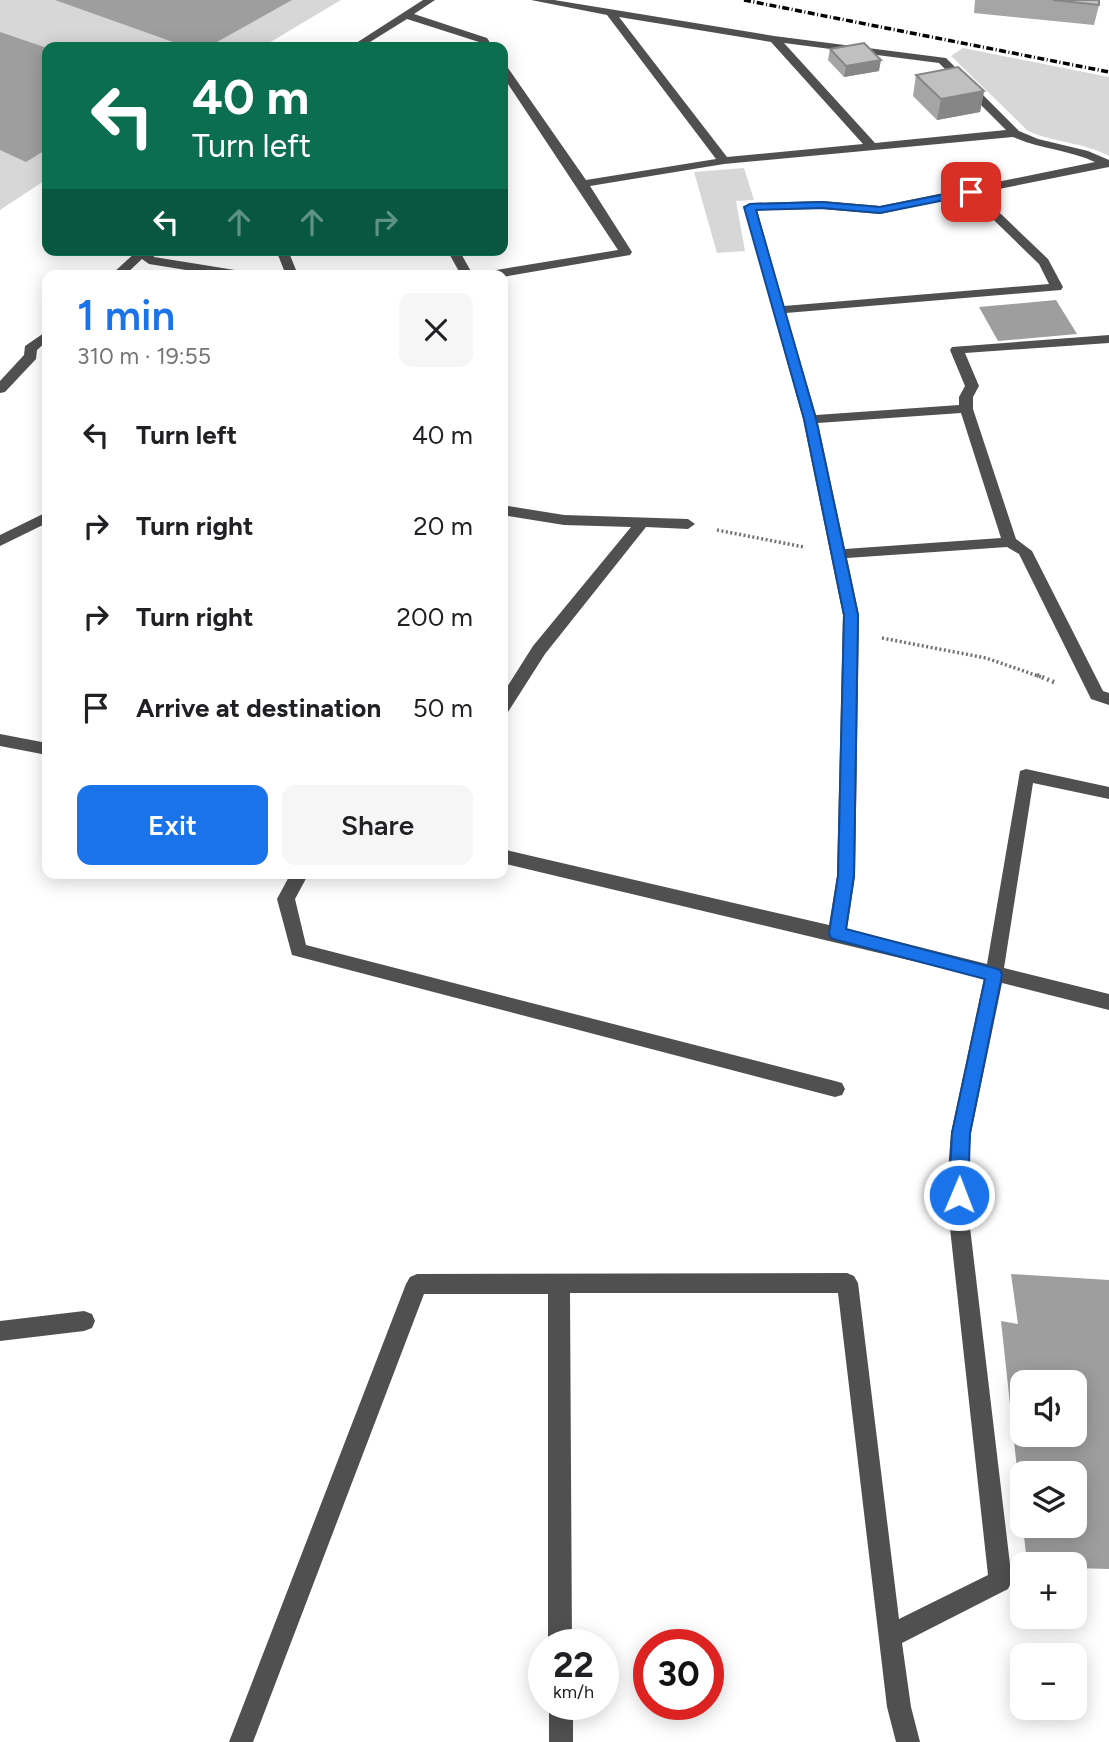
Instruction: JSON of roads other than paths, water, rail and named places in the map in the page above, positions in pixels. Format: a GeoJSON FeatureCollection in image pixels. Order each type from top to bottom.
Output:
{"type":"FeatureCollection","features":[{"type":"Feature","properties":{"kind":"street"},"geometry":{"type":"LineString","coordinates":[[363,42],[430,0]]}},
{"type":"Feature","properties":{"kind":"street"},"geometry":{"type":"LineString","coordinates":[[536,0],[774,39],[942,60],[1015,134],[1034,142],[1084,153],[1108,164]]}},
{"type":"Feature","properties":{"kind":"street"},"geometry":{"type":"LineString","coordinates":[[612,14],[724,161]]}},
{"type":"Feature","properties":{"kind":"street"},"geometry":{"type":"LineString","coordinates":[[406,15],[484,42]]}},
{"type":"Feature","properties":{"kind":"street"},"geometry":{"type":"LineString","coordinates":[[774,39],[873,148]]}},
{"type":"Feature","properties":{"kind":"street"},"geometry":{"type":"LineString","coordinates":[[508,76],[626,252],[508,272]]}},
{"type":"Feature","properties":{"kind":"street"},"geometry":{"type":"LineString","coordinates":[[583,184],[724,161],[1015,134]]}},
{"type":"Feature","properties":{"kind":"street"},"geometry":{"type":"LineString","coordinates":[[837,934],[846,876],[851,615],[810,419],[750,207],[822,205],[880,210],[1108,164]]}},
{"type":"Feature","properties":{"kind":"street"},"geometry":{"type":"LineString","coordinates":[[777,310],[1057,286],[1044,262],[971,192]]}},
{"type":"Feature","properties":{"kind":"street"},"geometry":{"type":"LineString","coordinates":[[123,270],[139,256]]}},
{"type":"Feature","properties":{"kind":"street"},"geometry":{"type":"LineString","coordinates":[[148,256],[149,260],[210,270]]}},
{"type":"Feature","properties":{"kind":"street"},"geometry":{"type":"LineString","coordinates":[[0,389],[31,356],[30,349],[42,339]]}},
{"type":"Feature","properties":{"kind":"street"},"geometry":{"type":"LineString","coordinates":[[1010,542],[966,409],[966,397],[972,386],[957,350],[1109,339]]}},
{"type":"Feature","properties":{"kind":"street"},"geometry":{"type":"LineString","coordinates":[[810,419],[966,409]]}},
{"type":"Feature","properties":{"kind":"street"},"geometry":{"type":"LineString","coordinates":[[508,511],[564,520],[688,524]]}},
{"type":"Feature","properties":{"kind":"street"},"geometry":{"type":"LineString","coordinates":[[0,541],[42,520]]}},
{"type":"Feature","properties":{"kind":"street"},"geometry":{"type":"LineString","coordinates":[[508,699],[539,650],[642,523]]}},
{"type":"Feature","properties":{"kind":"street"},"geometry":{"type":"LineString","coordinates":[[839,554],[1010,542],[1025,551],[1103,697]]}},
{"type":"Feature","properties":{"kind":"street"},"geometry":{"type":"LineString","coordinates":[[0,740],[42,747]]}},
{"type":"Feature","properties":{"kind":"street"},"geometry":{"type":"LineString","coordinates":[[889,1637],[1000,1581],[959,1219],[958,1171],[961,1133],[994,975],[1026,775],[1109,793]]}},
{"type":"Feature","properties":{"kind":"street"},"geometry":{"type":"LineString","coordinates":[[508,857],[837,934],[1109,1002]]}},
{"type":"Feature","properties":{"kind":"street"},"geometry":{"type":"LineString","coordinates":[[297,879],[286,900],[298,950],[835,1089]]}},
{"type":"Feature","properties":{"kind":"street"},"geometry":{"type":"LineString","coordinates":[[241,1742],[417,1284],[847,1283],[889,1637],[899,1707],[908,1742]]}},
{"type":"Feature","properties":{"kind":"street"},"geometry":{"type":"LineString","coordinates":[[559,1284],[561,1629]]}},
{"type":"Feature","properties":{"kind":"street"},"geometry":{"type":"LineString","coordinates":[[0,1331],[84,1321]]}},
{"type":"Feature","properties":{"kind":"street"},"geometry":{"type":"LineString","coordinates":[[561,1720],[561,1742]]}},
{"type":"Feature","properties":{"kind":"railway"},"geometry":{"type":"LineString","coordinates":[[744,0],[1109,72]]}}]}
